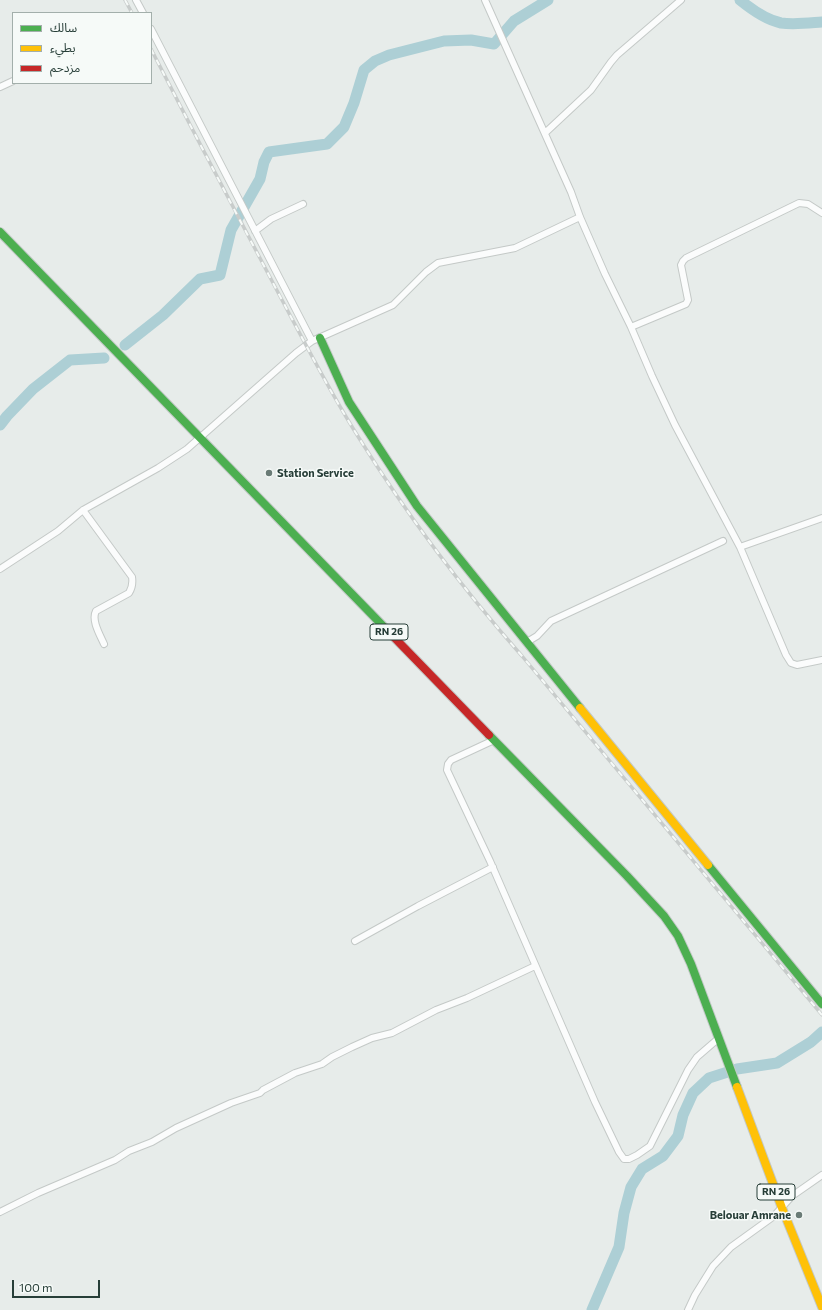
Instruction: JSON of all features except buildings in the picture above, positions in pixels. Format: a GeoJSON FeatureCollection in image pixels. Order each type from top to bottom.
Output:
{"type":"FeatureCollection","features":[{"type":"Feature","properties":{"kind":"main road","name":"RN 26"},"geometry":{"type":"LineString","coordinates":[[0,232],[198,438],[627,876],[664,916],[678,936],[691,964],[782,1208],[822,1306]]}},
{"type":"Feature","properties":{"kind":"main road"},"geometry":{"type":"LineString","coordinates":[[320,338],[349,402],[417,506],[661,808],[822,1004]]}},
{"type":"Feature","properties":{"kind":"street"},"geometry":{"type":"LineString","coordinates":[[136,0],[142,12]]}},
{"type":"Feature","properties":{"kind":"street"},"geometry":{"type":"LineString","coordinates":[[485,0],[571,192],[580,217],[605,274],[675,424],[740,547],[786,655],[791,663],[796,666],[822,660]]}},
{"type":"Feature","properties":{"kind":"street"},"geometry":{"type":"LineString","coordinates":[[545,133],[591,90],[610,62],[617,55],[681,0]]}},
{"type":"Feature","properties":{"kind":"street"},"geometry":{"type":"LineString","coordinates":[[152,31],[312,341]]}},
{"type":"Feature","properties":{"kind":"street"},"geometry":{"type":"LineString","coordinates":[[0,87],[12,81]]}},
{"type":"Feature","properties":{"kind":"street"},"geometry":{"type":"LineString","coordinates":[[631,327],[686,304],[688,300],[681,265],[682,261],[686,258],[799,203],[808,204],[822,214]]}},
{"type":"Feature","properties":{"kind":"street"},"geometry":{"type":"LineString","coordinates":[[255,230],[271,218],[303,204]]}},
{"type":"Feature","properties":{"kind":"street"},"geometry":{"type":"LineString","coordinates":[[0,569],[58,532],[83,510],[158,468],[186,449],[296,353],[312,341],[393,305],[426,272],[438,263],[515,248],[580,217]]}},
{"type":"Feature","properties":{"kind":"street"},"geometry":{"type":"LineString","coordinates":[[83,510],[132,577],[133,582],[129,593],[96,611],[94,615],[94,619],[104,644]]}},
{"type":"Feature","properties":{"kind":"street"},"geometry":{"type":"LineString","coordinates":[[740,547],[822,518]]}},
{"type":"Feature","properties":{"kind":"street"},"geometry":{"type":"LineString","coordinates":[[527,642],[538,636],[551,621],[723,541]]}},
{"type":"Feature","properties":{"kind":"street"},"geometry":{"type":"LineString","coordinates":[[494,740],[451,760],[448,764],[447,770],[493,867],[595,1102],[619,1152],[624,1159],[629,1159],[650,1146],[688,1070],[697,1057],[719,1038]]}},
{"type":"Feature","properties":{"kind":"street"},"geometry":{"type":"LineString","coordinates":[[355,941],[493,867]]}},
{"type":"Feature","properties":{"kind":"street"},"geometry":{"type":"LineString","coordinates":[[0,1212],[38,1193],[115,1160],[129,1151],[152,1142],[176,1128],[225,1106],[260,1093],[295,1073],[322,1064],[332,1057],[372,1038],[392,1033],[436,1010],[467,998],[535,966]]}},
{"type":"Feature","properties":{"kind":"street"},"geometry":{"type":"LineString","coordinates":[[688,1310],[695,1295],[714,1266],[731,1247],[774,1216],[792,1196],[822,1175]]}},
{"type":"Feature","properties":{"kind":"waterway"},"geometry":{"type":"LineString","coordinates":[[125,345],[163,315],[200,279],[220,275],[231,230],[260,179],[264,162],[269,152],[327,144],[344,127],[354,103],[364,70],[375,61],[389,55],[444,41],[471,40],[494,44],[514,21],[548,0]]}},
{"type":"Feature","properties":{"kind":"waterway"},"geometry":{"type":"LineString","coordinates":[[740,0],[759,14],[781,23],[796,24],[822,22]]}},
{"type":"Feature","properties":{"kind":"waterway"},"geometry":{"type":"LineString","coordinates":[[0,425],[33,389],[70,360],[104,358]]}},
{"type":"Feature","properties":{"kind":"waterway"},"geometry":{"type":"LineString","coordinates":[[592,1310],[619,1247],[624,1213],[631,1187],[642,1169],[663,1156],[678,1136],[683,1115],[693,1093],[709,1078],[737,1069],[777,1063],[811,1042],[822,1032]]}},
{"type":"Feature","properties":{"kind":"railway"},"geometry":{"type":"LineString","coordinates":[[125,0],[131,12]]}},
{"type":"Feature","properties":{"kind":"railway"},"geometry":{"type":"LineString","coordinates":[[152,51],[319,370],[377,467],[396,495],[478,604],[822,1015]]}},
{"type":"Feature","properties":{"kind":"traffic: fast"},"geometry":{"type":"LineString","coordinates":[[0,232],[385,628]]}},
{"type":"Feature","properties":{"kind":"traffic: fast"},"geometry":{"type":"LineString","coordinates":[[320,338],[349,402],[417,506],[580,708]]}},
{"type":"Feature","properties":{"kind":"traffic: fast"},"geometry":{"type":"LineString","coordinates":[[489,735],[627,876],[664,916],[678,936],[691,964],[737,1087]]}},
{"type":"Feature","properties":{"kind":"traffic: fast"},"geometry":{"type":"LineString","coordinates":[[708,865],[822,1004]]}},
{"type":"Feature","properties":{"kind":"traffic: slow"},"geometry":{"type":"LineString","coordinates":[[580,708],[708,865]]}},
{"type":"Feature","properties":{"kind":"traffic: slow"},"geometry":{"type":"LineString","coordinates":[[737,1087],[782,1208],[822,1307]]}},
{"type":"Feature","properties":{"kind":"traffic: jam"},"geometry":{"type":"LineString","coordinates":[[385,628],[489,735]]}},
{"type":"Feature","properties":{"kind":"place","name":"Station Service"},"geometry":{"type":"Point","coordinates":[269,473]}},
{"type":"Feature","properties":{"kind":"place","name":"Belouar Amrane"},"geometry":{"type":"Point","coordinates":[799,1215]}}]}
